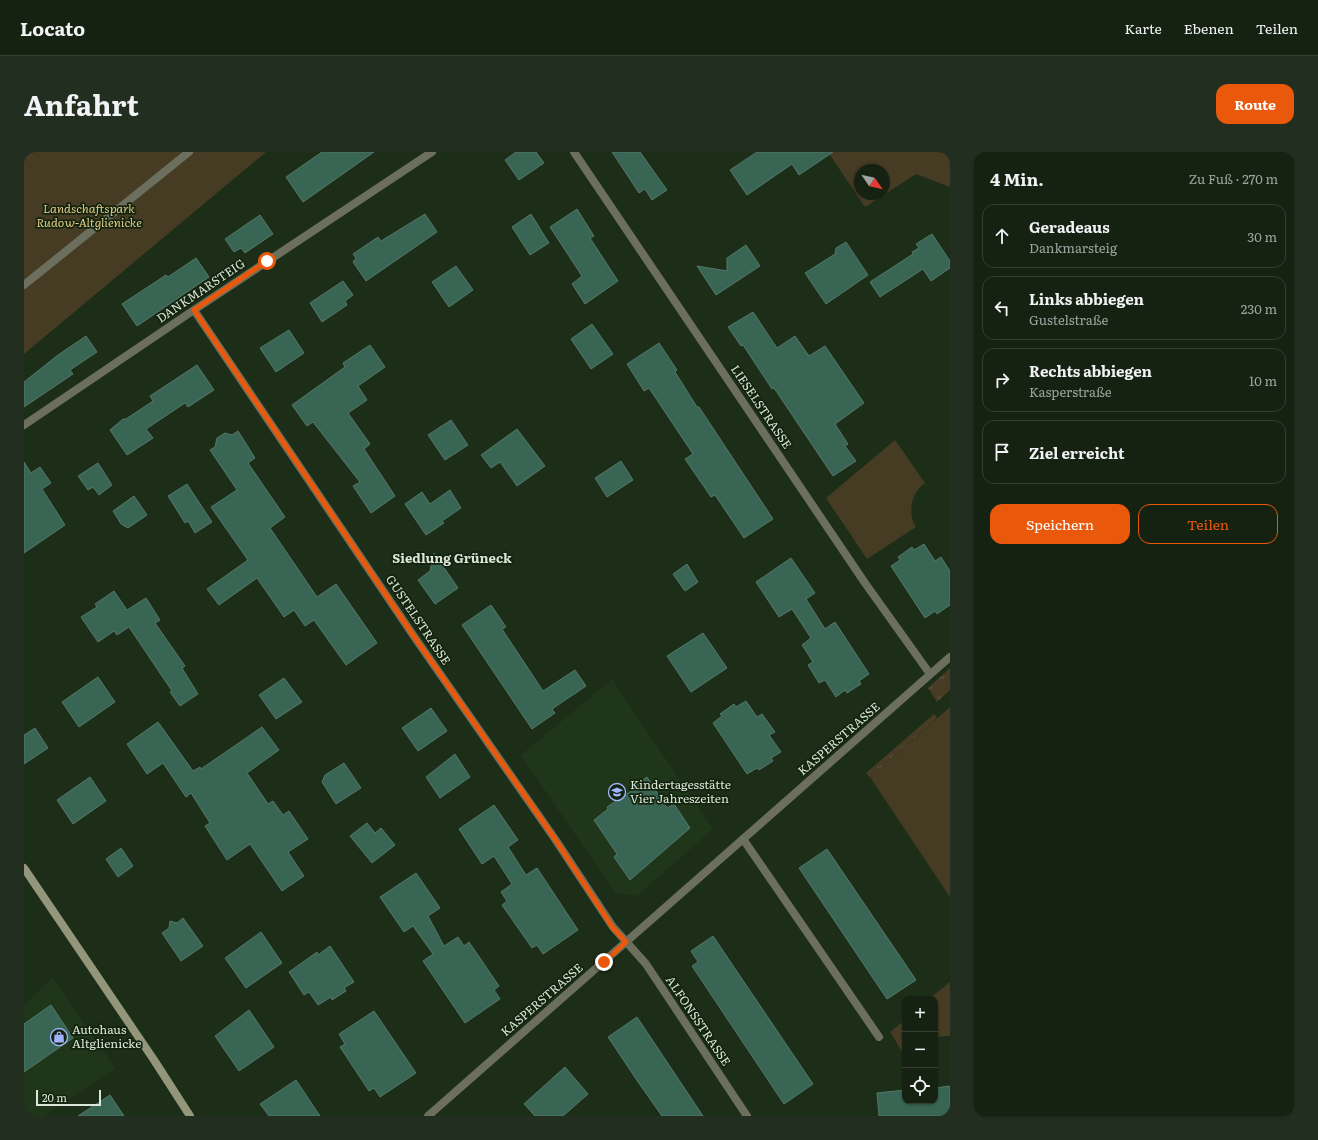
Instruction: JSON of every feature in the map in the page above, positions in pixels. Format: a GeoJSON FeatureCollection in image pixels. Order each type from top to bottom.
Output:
{"type":"FeatureCollection","features":[{"type":"Feature","properties":{"kind":"main road"},"geometry":{"type":"LineString","coordinates":[[24,868],[154,1060],[190,1116]]}},
{"type":"Feature","properties":{"kind":"street"},"geometry":{"type":"LineString","coordinates":[[24,285],[189,152]]}},
{"type":"Feature","properties":{"kind":"street","name":"DANKMARSTEIG"},"geometry":{"type":"LineString","coordinates":[[24,425],[432,152]]}},
{"type":"Feature","properties":{"kind":"street","name":"LIESELSTRASSE"},"geometry":{"type":"LineString","coordinates":[[574,152],[865,583],[930,674]]}},
{"type":"Feature","properties":{"kind":"street","name":"GUSTELSTRASSE"},"geometry":{"type":"LineString","coordinates":[[194,310],[413,635],[555,839],[613,928],[626,942]]}},
{"type":"Feature","properties":{"kind":"street","name":"KASPERSTRASSE"},"geometry":{"type":"LineString","coordinates":[[428,1116],[950,657]]}},
{"type":"Feature","properties":{"kind":"street"},"geometry":{"type":"LineString","coordinates":[[743,839],[879,1038]]}},
{"type":"Feature","properties":{"kind":"street","name":"ALFONSSTRASSE"},"geometry":{"type":"LineString","coordinates":[[626,942],[646,964],[747,1116]]}},
{"type":"Feature","properties":{"kind":"shaded area","name":"Kindertagesstätte Vier Jahreszeiten"},"geometry":{"type":"Polygon","coordinates":[[[612,679],[713,829],[637,896],[615,893],[521,755],[612,679]]]}},
{"type":"Feature","properties":{"kind":"shaded area","name":"Autohaus Altglienicke"},"geometry":{"type":"Polygon","coordinates":[[[53,978],[115,1068],[44,1116],[24,1116],[24,1006],[53,978]]]}},
{"type":"Feature","properties":{"kind":"green space","name":"Landschaftspark Rudow-Altglienicke"},"geometry":{"type":"Polygon","coordinates":[[[24,152],[266,152],[24,354],[24,152]]]}},
{"type":"Feature","properties":{"kind":"green space"},"geometry":{"type":"Polygon","coordinates":[[[828,152],[950,152],[950,187],[916,174],[890,191],[890,164],[854,164],[854,191],[828,152]]]}},
{"type":"Feature","properties":{"kind":"green space"},"geometry":{"type":"Polygon","coordinates":[[[860,200],[876,200],[865,207],[860,200]]]}},
{"type":"Feature","properties":{"kind":"green space"},"geometry":{"type":"Polygon","coordinates":[[[895,440],[925,483],[916,492],[912,504],[911,510],[913,522],[916,527],[867,559],[826,498],[895,440]]]}},
{"type":"Feature","properties":{"kind":"green space"},"geometry":{"type":"Polygon","coordinates":[[[950,668],[950,690],[937,702],[928,688],[950,668]]]}},
{"type":"Feature","properties":{"kind":"green space"},"geometry":{"type":"Polygon","coordinates":[[[950,707],[950,897],[870,777],[950,707]]]}},
{"type":"Feature","properties":{"kind":"green space"},"geometry":{"type":"Polygon","coordinates":[[[934,714],[937,718],[870,777],[866,773],[934,714]]]}},
{"type":"Feature","properties":{"kind":"green space"},"geometry":{"type":"Polygon","coordinates":[[[950,982],[950,1036],[938,1037],[938,996],[933,996],[950,982]]]}},
{"type":"Feature","properties":{"kind":"green space"},"geometry":{"type":"Polygon","coordinates":[[[902,1022],[902,1051],[890,1032],[902,1022]]]}},
{"type":"Feature","properties":{"kind":"building"},"geometry":{"type":"Polygon","coordinates":[[[322,152],[374,152],[303,202],[286,177],[322,152]]]}},
{"type":"Feature","properties":{"kind":"building"},"geometry":{"type":"Polygon","coordinates":[[[516,152],[536,152],[544,163],[519,180],[505,160],[516,152]]]}},
{"type":"Feature","properties":{"kind":"building"},"geometry":{"type":"Polygon","coordinates":[[[612,152],[640,152],[667,190],[652,200],[645,189],[639,193],[612,152]]]}},
{"type":"Feature","properties":{"kind":"building"},"geometry":{"type":"Polygon","coordinates":[[[757,152],[833,152],[799,175],[792,164],[747,195],[730,170],[757,152]]]}},
{"type":"Feature","properties":{"kind":"building"},"geometry":{"type":"Polygon","coordinates":[[[577,209],[594,236],[590,238],[618,281],[585,304],[572,284],[582,276],[550,227],[577,209]]]}},
{"type":"Feature","properties":{"kind":"building"},"geometry":{"type":"Polygon","coordinates":[[[425,214],[437,232],[366,281],[353,262],[356,258],[353,254],[378,237],[381,241],[425,214]]]}},
{"type":"Feature","properties":{"kind":"building"},"geometry":{"type":"Polygon","coordinates":[[[531,214],[549,243],[530,255],[512,227],[531,214]]]}},
{"type":"Feature","properties":{"kind":"building"},"geometry":{"type":"Polygon","coordinates":[[[260,215],[273,234],[245,253],[241,248],[234,252],[225,239],[260,215]]]}},
{"type":"Feature","properties":{"kind":"building"},"geometry":{"type":"Polygon","coordinates":[[[932,234],[950,261],[950,268],[931,281],[923,269],[880,297],[870,282],[913,254],[912,252],[919,248],[916,244],[932,234]]]}},
{"type":"Feature","properties":{"kind":"building"},"geometry":{"type":"Polygon","coordinates":[[[846,242],[868,275],[826,304],[805,273],[835,254],[836,248],[846,242]]]}},
{"type":"Feature","properties":{"kind":"building"},"geometry":{"type":"Polygon","coordinates":[[[746,245],[760,266],[716,295],[697,266],[727,271],[727,258],[746,245]]]}},
{"type":"Feature","properties":{"kind":"building"},"geometry":{"type":"Polygon","coordinates":[[[196,258],[209,277],[137,326],[122,304],[166,275],[168,277],[196,258]]]}},
{"type":"Feature","properties":{"kind":"building"},"geometry":{"type":"Polygon","coordinates":[[[456,266],[473,290],[449,307],[432,282],[456,266]]]}},
{"type":"Feature","properties":{"kind":"building"},"geometry":{"type":"Polygon","coordinates":[[[343,281],[353,295],[345,301],[347,305],[322,322],[310,303],[343,281]]]}},
{"type":"Feature","properties":{"kind":"building"},"geometry":{"type":"Polygon","coordinates":[[[753,312],[777,348],[795,336],[809,356],[825,346],[864,403],[835,424],[848,444],[845,446],[856,461],[833,476],[774,388],[772,389],[743,345],[741,346],[728,327],[753,312]]]}},
{"type":"Feature","properties":{"kind":"building"},"geometry":{"type":"Polygon","coordinates":[[[592,324],[613,354],[591,369],[571,339],[592,324]]]}},
{"type":"Feature","properties":{"kind":"building"},"geometry":{"type":"Polygon","coordinates":[[[289,330],[304,353],[276,372],[260,348],[289,330]]]}},
{"type":"Feature","properties":{"kind":"building"},"geometry":{"type":"Polygon","coordinates":[[[86,336],[97,352],[70,370],[73,374],[24,407],[24,382],[58,355],[86,336]]]}},
{"type":"Feature","properties":{"kind":"building"},"geometry":{"type":"Polygon","coordinates":[[[659,343],[677,370],[675,372],[697,407],[699,407],[773,519],[744,538],[715,495],[711,497],[685,459],[693,454],[649,388],[644,391],[627,364],[659,343]]]}},
{"type":"Feature","properties":{"kind":"building"},"geometry":{"type":"Polygon","coordinates":[[[370,345],[385,367],[358,386],[367,400],[348,413],[370,444],[364,449],[395,496],[371,513],[353,486],[360,482],[313,422],[307,426],[292,405],[345,367],[343,363],[370,345]]]}},
{"type":"Feature","properties":{"kind":"building"},"geometry":{"type":"Polygon","coordinates":[[[197,365],[214,390],[188,407],[185,403],[146,429],[153,438],[127,455],[110,430],[123,419],[126,419],[153,401],[150,396],[197,365]]]}},
{"type":"Feature","properties":{"kind":"building"},"geometry":{"type":"Polygon","coordinates":[[[451,420],[468,445],[445,460],[428,435],[451,420]]]}},
{"type":"Feature","properties":{"kind":"building"},"geometry":{"type":"Polygon","coordinates":[[[517,429],[545,466],[517,486],[500,462],[491,468],[481,455],[517,429]]]}},
{"type":"Feature","properties":{"kind":"building"},"geometry":{"type":"Polygon","coordinates":[[[238,431],[255,458],[248,463],[285,517],[270,528],[317,597],[336,584],[377,643],[346,665],[314,620],[305,626],[294,610],[284,617],[257,578],[219,605],[207,589],[248,560],[211,507],[237,490],[210,450],[215,447],[217,438],[225,433],[232,435],[238,431]]]}},
{"type":"Feature","properties":{"kind":"building"},"geometry":{"type":"Polygon","coordinates":[[[621,461],[633,480],[607,497],[595,478],[621,461]]]}},
{"type":"Feature","properties":{"kind":"building"},"geometry":{"type":"Polygon","coordinates":[[[24,462],[31,473],[40,467],[51,483],[42,489],[65,525],[24,553],[24,462]]]}},
{"type":"Feature","properties":{"kind":"building"},"geometry":{"type":"Polygon","coordinates":[[[98,463],[112,485],[99,495],[93,487],[88,490],[78,476],[98,463]]]}},
{"type":"Feature","properties":{"kind":"building"},"geometry":{"type":"Polygon","coordinates":[[[187,484],[212,522],[195,533],[188,521],[185,523],[168,496],[187,484]]]}},
{"type":"Feature","properties":{"kind":"building"},"geometry":{"type":"Polygon","coordinates":[[[450,490],[461,508],[442,521],[444,523],[426,535],[405,504],[422,492],[430,504],[450,490]]]}},
{"type":"Feature","properties":{"kind":"building"},"geometry":{"type":"Polygon","coordinates":[[[134,496],[147,515],[128,528],[121,524],[113,511],[134,496]]]}},
{"type":"Feature","properties":{"kind":"building"},"geometry":{"type":"Polygon","coordinates":[[[924,544],[935,561],[941,557],[950,571],[950,605],[937,614],[935,611],[925,618],[891,566],[900,560],[898,557],[912,547],[914,550],[924,544]]]}},
{"type":"Feature","properties":{"kind":"building"},"geometry":{"type":"Polygon","coordinates":[[[434,553],[458,588],[435,604],[418,580],[430,571],[434,553]]]}},
{"type":"Feature","properties":{"kind":"building"},"geometry":{"type":"Polygon","coordinates":[[[791,558],[815,593],[806,599],[825,629],[835,622],[869,674],[859,681],[861,684],[847,693],[845,690],[836,697],[825,680],[819,683],[808,665],[813,662],[802,645],[811,638],[792,609],[779,617],[756,582],[791,558]]]}},
{"type":"Feature","properties":{"kind":"building"},"geometry":{"type":"Polygon","coordinates":[[[687,564],[698,582],[685,591],[673,574],[687,564]]]}},
{"type":"Feature","properties":{"kind":"building"},"geometry":{"type":"Polygon","coordinates":[[[114,591],[127,610],[146,598],[160,620],[155,623],[185,666],[182,668],[198,694],[180,706],[170,692],[172,691],[129,627],[117,635],[114,631],[98,642],[81,617],[97,607],[95,604],[114,591]]]}},
{"type":"Feature","properties":{"kind":"building"},"geometry":{"type":"Polygon","coordinates":[[[491,605],[506,627],[502,629],[543,691],[575,670],[586,686],[552,709],[555,713],[532,729],[462,625],[491,605]]]}},
{"type":"Feature","properties":{"kind":"building"},"geometry":{"type":"Polygon","coordinates":[[[703,633],[727,668],[691,692],[667,656],[703,633]]]}},
{"type":"Feature","properties":{"kind":"building"},"geometry":{"type":"Polygon","coordinates":[[[98,677],[115,702],[79,727],[62,702],[98,677]]]}},
{"type":"Feature","properties":{"kind":"building"},"geometry":{"type":"Polygon","coordinates":[[[284,678],[302,702],[276,719],[259,695],[284,678]]]}},
{"type":"Feature","properties":{"kind":"building"},"geometry":{"type":"Polygon","coordinates":[[[746,701],[757,717],[762,714],[775,732],[769,735],[781,752],[771,758],[773,761],[759,770],[757,768],[747,774],[713,723],[722,716],[720,714],[734,704],[736,707],[746,701]]]}},
{"type":"Feature","properties":{"kind":"building"},"geometry":{"type":"Polygon","coordinates":[[[431,708],[447,731],[418,751],[402,728],[431,708]]]}},
{"type":"Feature","properties":{"kind":"building"},"geometry":{"type":"Polygon","coordinates":[[[158,722],[193,771],[200,767],[201,769],[262,727],[279,750],[247,773],[268,804],[273,801],[283,815],[289,811],[308,839],[288,852],[304,876],[282,891],[250,844],[227,860],[205,826],[210,823],[191,793],[186,797],[163,763],[147,774],[127,744],[158,722]]]}},
{"type":"Feature","properties":{"kind":"building"},"geometry":{"type":"Polygon","coordinates":[[[35,728],[48,748],[24,764],[24,735],[35,728]]]}},
{"type":"Feature","properties":{"kind":"building"},"geometry":{"type":"Polygon","coordinates":[[[455,754],[470,777],[440,798],[426,777],[455,754]]]}},
{"type":"Feature","properties":{"kind":"building"},"geometry":{"type":"Polygon","coordinates":[[[344,763],[361,788],[336,804],[322,782],[325,775],[344,763]]]}},
{"type":"Feature","properties":{"kind":"building"},"geometry":{"type":"Polygon","coordinates":[[[90,777],[106,801],[73,824],[57,800],[90,777]]]}},
{"type":"Feature","properties":{"kind":"building"},"geometry":{"type":"Polygon","coordinates":[[[647,777],[667,808],[674,804],[690,828],[630,880],[614,857],[617,854],[594,820],[608,809],[607,807],[633,790],[632,788],[647,777]]]}},
{"type":"Feature","properties":{"kind":"building"},"geometry":{"type":"Polygon","coordinates":[[[494,805],[518,840],[508,847],[526,875],[537,868],[578,930],[543,954],[537,945],[532,948],[502,905],[507,901],[501,892],[512,884],[494,856],[482,864],[459,829],[494,805]]]}},
{"type":"Feature","properties":{"kind":"building"},"geometry":{"type":"Polygon","coordinates":[[[367,823],[375,833],[381,828],[395,845],[372,863],[350,836],[367,823]]]}},
{"type":"Feature","properties":{"kind":"building"},"geometry":{"type":"Polygon","coordinates":[[[121,848],[133,866],[118,877],[106,859],[121,848]]]}},
{"type":"Feature","properties":{"kind":"building"},"geometry":{"type":"Polygon","coordinates":[[[827,849],[916,980],[887,999],[799,868],[827,849]]]}},
{"type":"Feature","properties":{"kind":"building"},"geometry":{"type":"Polygon","coordinates":[[[416,873],[440,908],[428,916],[444,946],[458,937],[464,946],[469,942],[499,986],[494,990],[500,999],[465,1023],[423,961],[433,954],[413,926],[404,932],[380,897],[416,873]]]}},
{"type":"Feature","properties":{"kind":"building"},"geometry":{"type":"Polygon","coordinates":[[[183,918],[203,946],[181,961],[162,933],[169,928],[170,921],[177,923],[183,918]]]}},
{"type":"Feature","properties":{"kind":"building"},"geometry":{"type":"Polygon","coordinates":[[[261,932],[282,963],[246,988],[225,958],[261,932]]]}},
{"type":"Feature","properties":{"kind":"building"},"geometry":{"type":"Polygon","coordinates":[[[713,936],[813,1084],[784,1104],[692,966],[698,962],[691,951],[713,936]]]}},
{"type":"Feature","properties":{"kind":"building"},"geometry":{"type":"Polygon","coordinates":[[[330,946],[354,982],[344,988],[346,991],[332,1000],[331,997],[318,1005],[309,992],[304,995],[289,972],[317,952],[318,955],[330,946]]]}},
{"type":"Feature","properties":{"kind":"building"},"geometry":{"type":"Polygon","coordinates":[[[51,1005],[73,1038],[24,1072],[24,1024],[51,1005]]]}},
{"type":"Feature","properties":{"kind":"building"},"geometry":{"type":"Polygon","coordinates":[[[249,1010],[274,1047],[239,1071],[215,1036],[249,1010]]]}},
{"type":"Feature","properties":{"kind":"building"},"geometry":{"type":"Polygon","coordinates":[[[374,1011],[416,1073],[380,1097],[374,1088],[369,1091],[340,1047],[345,1044],[339,1034],[374,1011]]]}},
{"type":"Feature","properties":{"kind":"building"},"geometry":{"type":"Polygon","coordinates":[[[637,1017],[703,1116],[662,1116],[608,1037],[637,1017]]]}},
{"type":"Feature","properties":{"kind":"building"},"geometry":{"type":"Polygon","coordinates":[[[565,1067],[588,1094],[563,1116],[535,1116],[524,1104],[565,1067]]]}},
{"type":"Feature","properties":{"kind":"building"},"geometry":{"type":"Polygon","coordinates":[[[296,1080],[320,1116],[269,1116],[260,1104],[296,1080]]]}},
{"type":"Feature","properties":{"kind":"building"},"geometry":{"type":"Polygon","coordinates":[[[950,1086],[950,1116],[879,1116],[877,1093],[902,1090],[902,1104],[938,1104],[938,1088],[950,1086]]]}},
{"type":"Feature","properties":{"kind":"building"},"geometry":{"type":"Polygon","coordinates":[[[110,1095],[124,1116],[78,1116],[110,1095]]]}},
{"type":"Feature","properties":{"kind":"place","name":"Kindertagesstätte Vier Jahreszeiten"},"geometry":{"type":"Point","coordinates":[617,792]}},
{"type":"Feature","properties":{"kind":"place","name":"Autohaus Altglienicke"},"geometry":{"type":"Point","coordinates":[59,1037]}},
{"type":"Feature","properties":{"kind":"district","name":"Siedlung Grüneck"},"geometry":{"type":"Point","coordinates":[452,558]}},
{"type":"Feature","properties":{"kind":"route"},"geometry":{"type":"LineString","coordinates":[[267,261],[194,310],[413,635],[555,839],[613,928],[626,942],[604,962]]}}]}
